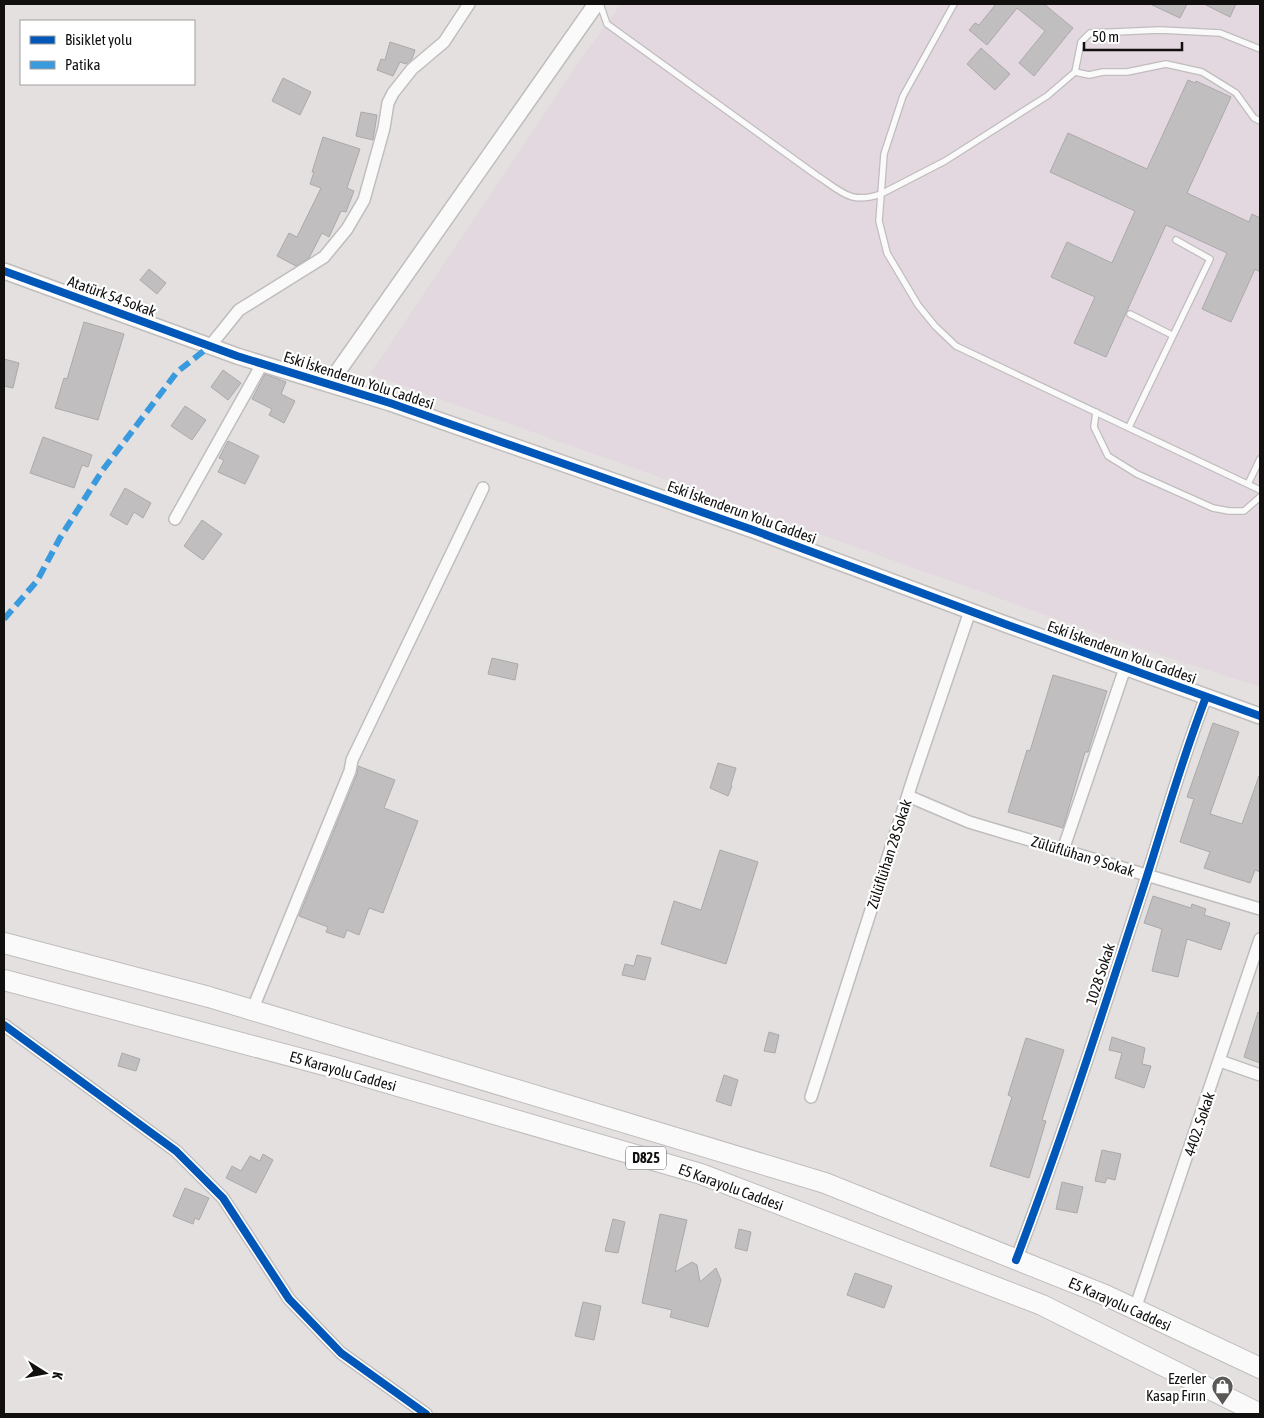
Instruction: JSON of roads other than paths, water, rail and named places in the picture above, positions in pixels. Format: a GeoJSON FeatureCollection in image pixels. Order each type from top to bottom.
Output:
{"type":"FeatureCollection","features":[{"type":"Feature","properties":{"kind":"highway","name":"E5 Karayolu Caddesi"},"geometry":{"type":"LineString","coordinates":[[4,942],[209,996],[252,1012],[825,1183],[1105,1295],[1260,1368]]}},
{"type":"Feature","properties":{"kind":"highway","name":"E5 Karayolu Caddesi"},"geometry":{"type":"LineString","coordinates":[[4,980],[336,1068],[701,1174],[1042,1305],[1256,1413]]}},
{"type":"Feature","properties":{"kind":"street"},"geometry":{"type":"LineString","coordinates":[[210,346],[239,310],[324,257],[347,229],[364,200],[384,128],[388,103],[393,93],[412,69],[444,42],[469,4]]}},
{"type":"Feature","properties":{"kind":"street"},"geometry":{"type":"LineString","coordinates":[[330,384],[598,4]]}},
{"type":"Feature","properties":{"kind":"street","name":"Atatürk 54 Sokak"},"geometry":{"type":"LineString","coordinates":[[4,271],[210,346]]}},
{"type":"Feature","properties":{"kind":"street","name":"Eski İskenderun Yolu Caddesi"},"geometry":{"type":"LineString","coordinates":[[210,346],[390,403],[753,530],[1260,716]]}},
{"type":"Feature","properties":{"kind":"street"},"geometry":{"type":"LineString","coordinates":[[175,519],[262,364]]}},
{"type":"Feature","properties":{"kind":"street"},"geometry":{"type":"LineString","coordinates":[[252,1012],[350,771],[352,760],[483,488]]}},
{"type":"Feature","properties":{"kind":"street","name":"Zülüflühan 28 Sokak"},"geometry":{"type":"LineString","coordinates":[[811,1097],[970,611]]}},
{"type":"Feature","properties":{"kind":"street"},"geometry":{"type":"LineString","coordinates":[[1063,850],[1125,668]]}},
{"type":"Feature","properties":{"kind":"street","name":"1028 Sokak"},"geometry":{"type":"LineString","coordinates":[[1016,1260],[1044,1184],[1147,875],[1190,736],[1206,697]]}},
{"type":"Feature","properties":{"kind":"street","name":"Zülüflühan 9 Sokak"},"geometry":{"type":"LineString","coordinates":[[908,796],[969,822],[1260,909]]}},
{"type":"Feature","properties":{"kind":"street","name":"4402. Sokak"},"geometry":{"type":"LineString","coordinates":[[1135,1309],[1260,939]]}},
{"type":"Feature","properties":{"kind":"street"},"geometry":{"type":"LineString","coordinates":[[4,1025],[176,1151],[224,1198],[289,1299],[341,1353],[426,1414]]}},
{"type":"Feature","properties":{"kind":"street"},"geometry":{"type":"LineString","coordinates":[[1220,1061],[1260,1075]]}},
{"type":"Feature","properties":{"kind":"lane"},"geometry":{"type":"LineString","coordinates":[[598,4],[607,24],[816,175],[847,195],[859,199],[881,194],[945,161],[1047,96],[1075,72],[1081,42],[1090,33],[1160,30],[1220,32],[1260,49]]}},
{"type":"Feature","properties":{"kind":"lane"},"geometry":{"type":"LineString","coordinates":[[954,4],[903,96],[884,154],[879,220],[887,253],[918,305],[935,326],[956,346],[1260,490]]}},
{"type":"Feature","properties":{"kind":"lane"},"geometry":{"type":"LineString","coordinates":[[1075,72],[1089,75],[1104,72],[1127,72],[1166,64],[1202,72],[1236,93],[1254,118],[1260,121]]}},
{"type":"Feature","properties":{"kind":"lane"},"geometry":{"type":"LineString","coordinates":[[1129,427],[1210,259],[1176,240]]}},
{"type":"Feature","properties":{"kind":"lane"},"geometry":{"type":"LineString","coordinates":[[1130,314],[1172,335]]}},
{"type":"Feature","properties":{"kind":"lane"},"geometry":{"type":"LineString","coordinates":[[1096,412],[1094,427],[1108,456],[1137,474],[1213,508],[1229,511],[1244,511],[1260,496]]}},
{"type":"Feature","properties":{"kind":"lane"},"geometry":{"type":"LineString","coordinates":[[1248,484],[1260,460]]}},
{"type":"Feature","properties":{"kind":"place","name":"Ezerler Kasap Fırın"},"geometry":{"type":"Point","coordinates":[1222,1406]}}]}
